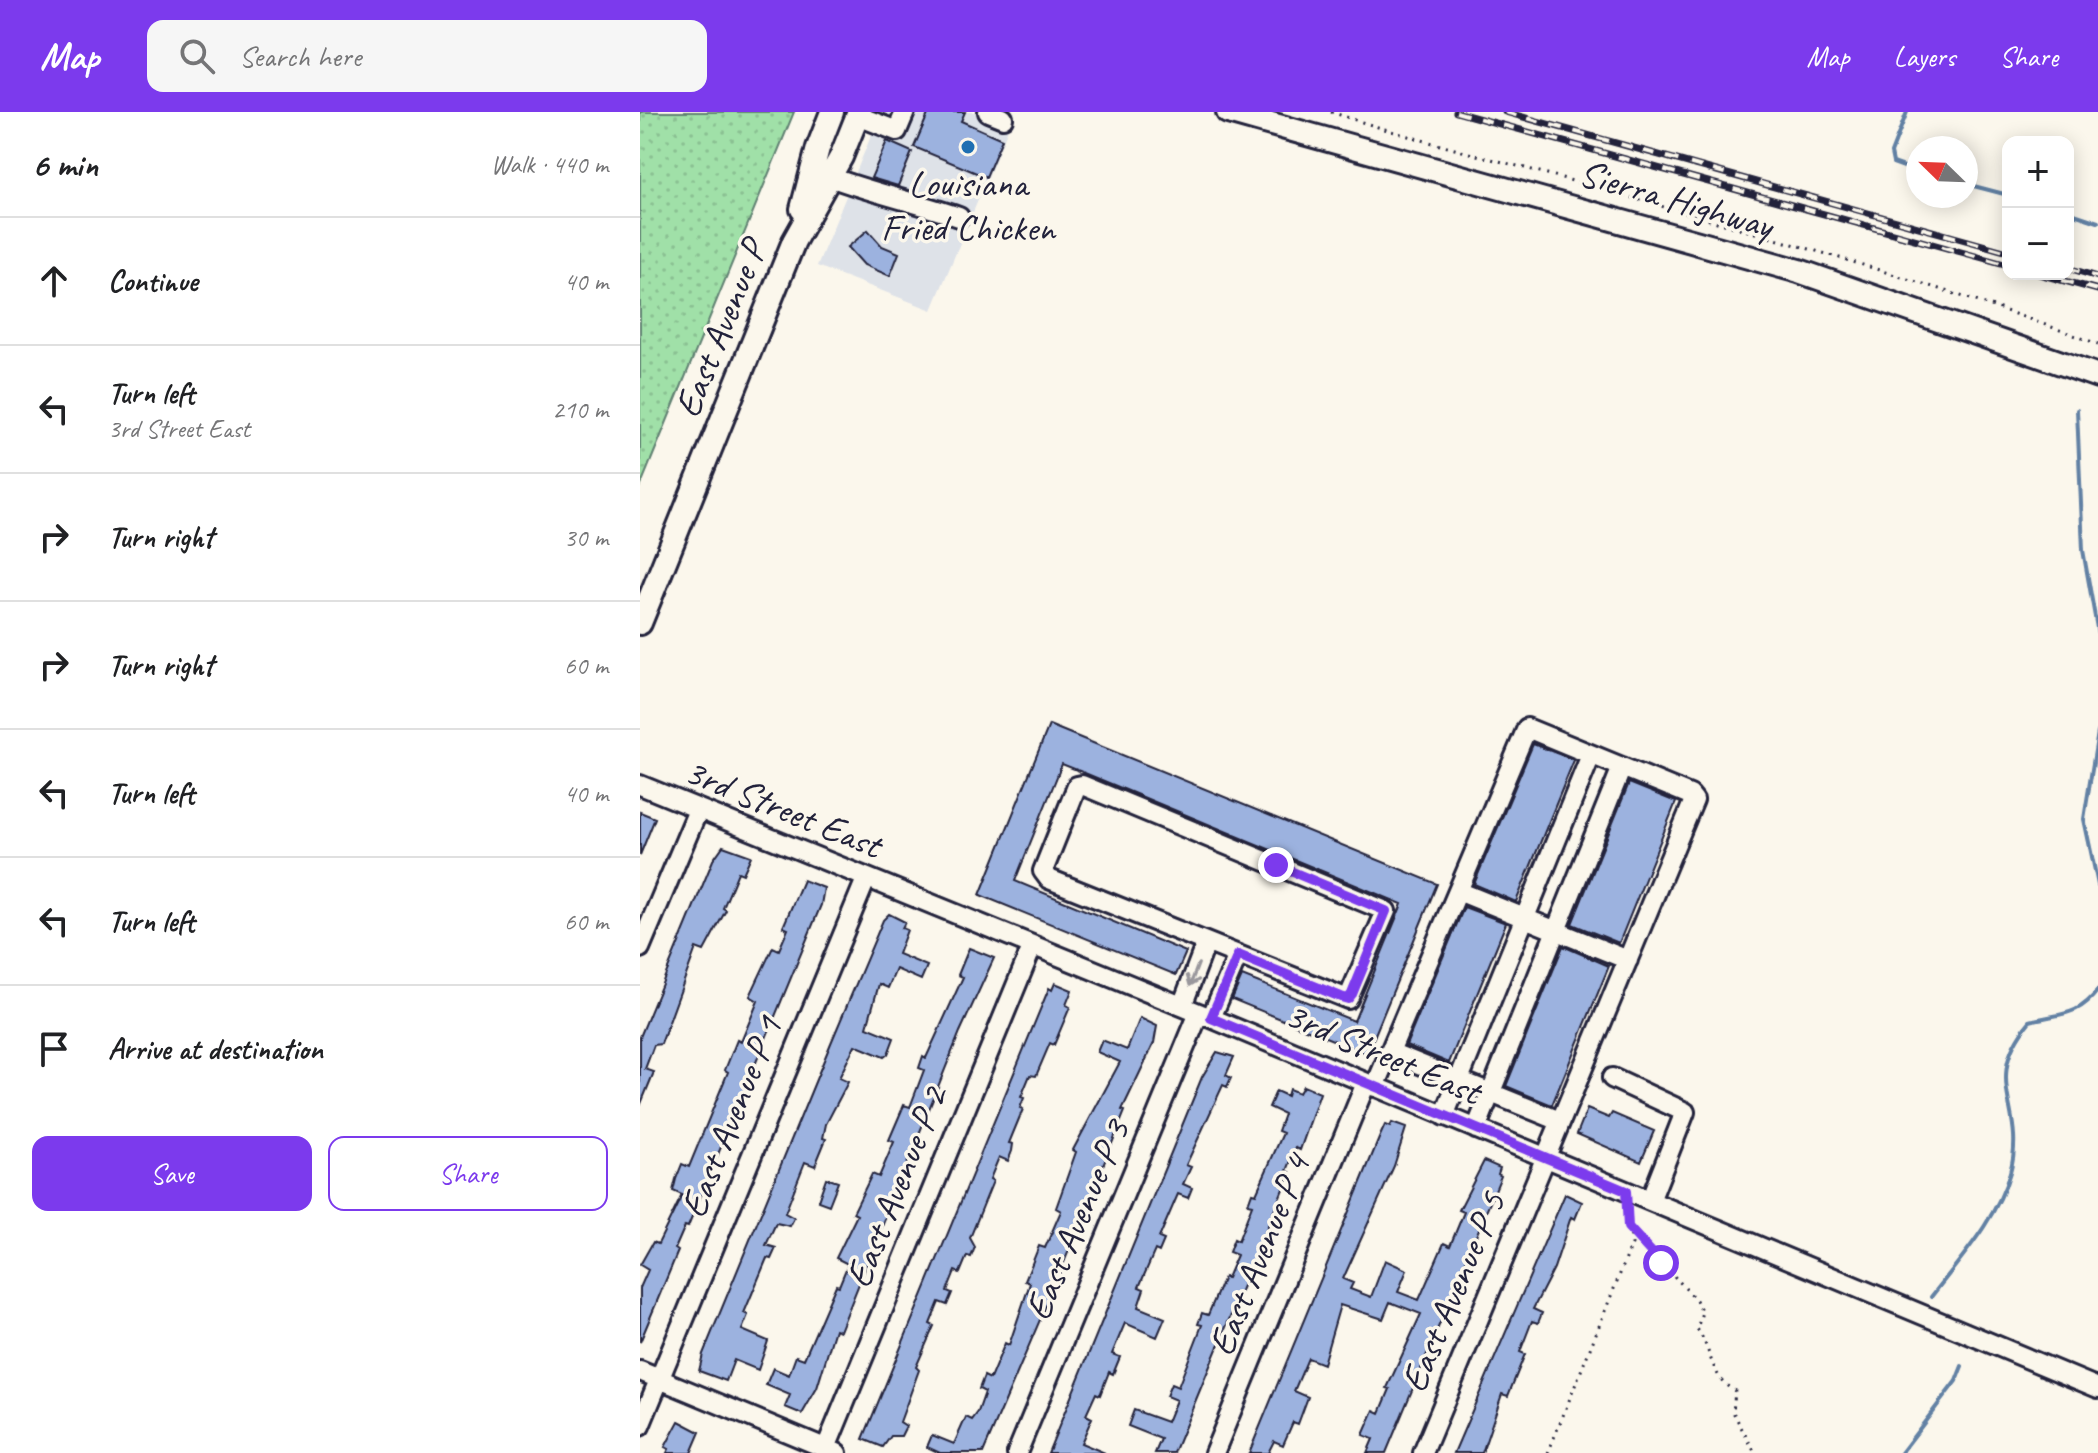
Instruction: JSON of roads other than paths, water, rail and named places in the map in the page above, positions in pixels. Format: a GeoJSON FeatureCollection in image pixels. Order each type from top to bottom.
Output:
{"type":"FeatureCollection","features":[{"type":"Feature","properties":{"kind":"main road"},"geometry":{"type":"LineString","coordinates":[[794,241],[818,148],[832,112]]}},
{"type":"Feature","properties":{"kind":"main road","name":"Sierra Highway"},"geometry":{"type":"LineString","coordinates":[[1228,112],[1799,271],[2098,376]]}},
{"type":"Feature","properties":{"kind":"main road","name":"East Avenue P"},"geometry":{"type":"LineString","coordinates":[[640,623],[794,241],[830,177],[859,114]]}},
{"type":"Feature","properties":{"kind":"street"},"geometry":{"type":"LineString","coordinates":[[859,114],[897,131],[905,112]]}},
{"type":"Feature","properties":{"kind":"street"},"geometry":{"type":"LineString","coordinates":[[830,177],[881,196],[908,199],[959,217]]}},
{"type":"Feature","properties":{"kind":"street","name":"East Avenue P 4"},"geometry":{"type":"LineString","coordinates":[[1214,1453],[1371,1085],[1390,1052],[1527,728],[1591,755]]}},
{"type":"Feature","properties":{"kind":"street"},"geometry":{"type":"LineString","coordinates":[[1444,1116],[1591,755],[1622,767],[1476,1129]]}},
{"type":"Feature","properties":{"kind":"street","name":"East Avenue P 5"},"geometry":{"type":"LineString","coordinates":[[1423,1453],[1694,800],[1622,767]]}},
{"type":"Feature","properties":{"kind":"street","name":"3rd Street East"},"geometry":{"type":"LineString","coordinates":[[640,785],[2098,1388]]}},
{"type":"Feature","properties":{"kind":"street"},"geometry":{"type":"LineString","coordinates":[[1077,786],[1386,911],[1348,999],[1206,943],[1044,875],[1077,786]]}},
{"type":"Feature","properties":{"kind":"street"},"geometry":{"type":"LineString","coordinates":[[640,948],[698,810]]}},
{"type":"Feature","properties":{"kind":"street","name":"East Avenue P 1"},"geometry":{"type":"LineString","coordinates":[[640,1426],[866,879]]}},
{"type":"Feature","properties":{"kind":"street"},"geometry":{"type":"LineString","coordinates":[[1458,891],[1628,960]]}},
{"type":"Feature","properties":{"kind":"street"},"geometry":{"type":"LineString","coordinates":[[1197,1013],[1206,943]]}},
{"type":"Feature","properties":{"kind":"street","name":"East Avenue P 2"},"geometry":{"type":"LineString","coordinates":[[829,1451],[1032,947]]}},
{"type":"Feature","properties":{"kind":"street"},"geometry":{"type":"LineString","coordinates":[[1197,1013],[1238,955]]}},
{"type":"Feature","properties":{"kind":"street","name":"East Avenue P 3"},"geometry":{"type":"LineString","coordinates":[[1017,1453],[1197,1013]]}},
{"type":"Feature","properties":{"kind":"street"},"geometry":{"type":"LineString","coordinates":[[1390,1052],[1560,1121]]}},
{"type":"Feature","properties":{"kind":"street"},"geometry":{"type":"LineString","coordinates":[[1612,1078],[1685,1112],[1650,1201]]}},
{"type":"Feature","properties":{"kind":"street"},"geometry":{"type":"LineString","coordinates":[[640,1371],[829,1451]]}},
{"type":"Feature","properties":{"kind":"waterway"},"geometry":{"type":"LineString","coordinates":[[1906,168],[1893,163],[1891,153],[1907,112]]}},
{"type":"Feature","properties":{"kind":"waterway"},"geometry":{"type":"LineString","coordinates":[[1978,187],[2002,193]]}},
{"type":"Feature","properties":{"kind":"waterway"},"geometry":{"type":"LineString","coordinates":[[2074,214],[2098,222]]}},
{"type":"Feature","properties":{"kind":"waterway"},"geometry":{"type":"LineString","coordinates":[[2077,410],[2083,550],[2098,634]]}},
{"type":"Feature","properties":{"kind":"waterway"},"geometry":{"type":"LineString","coordinates":[[2098,732],[2084,819],[2098,885]]}},
{"type":"Feature","properties":{"kind":"waterway"},"geometry":{"type":"LineString","coordinates":[[1931,1297],[1987,1222],[2010,1172],[2014,1130],[2006,1079],[2015,1043],[2030,1021],[2076,1010],[2098,990]]}},
{"type":"Feature","properties":{"kind":"waterway"},"geometry":{"type":"LineString","coordinates":[[1901,1453],[1956,1381],[1962,1366]]}},
{"type":"Feature","properties":{"kind":"railway"},"geometry":{"type":"LineString","coordinates":[[1456,112],[2002,263]]}},
{"type":"Feature","properties":{"kind":"railway"},"geometry":{"type":"LineString","coordinates":[[1505,112],[2002,250]]}},
{"type":"Feature","properties":{"kind":"railway"},"geometry":{"type":"LineString","coordinates":[[2074,270],[2098,277]]}},
{"type":"Feature","properties":{"kind":"railway"},"geometry":{"type":"LineString","coordinates":[[2061,280],[2098,290]]}},
{"type":"Feature","properties":{"kind":"place","name":"Louisiana Fried Chicken"},"geometry":{"type":"Point","coordinates":[968,147]}}]}
